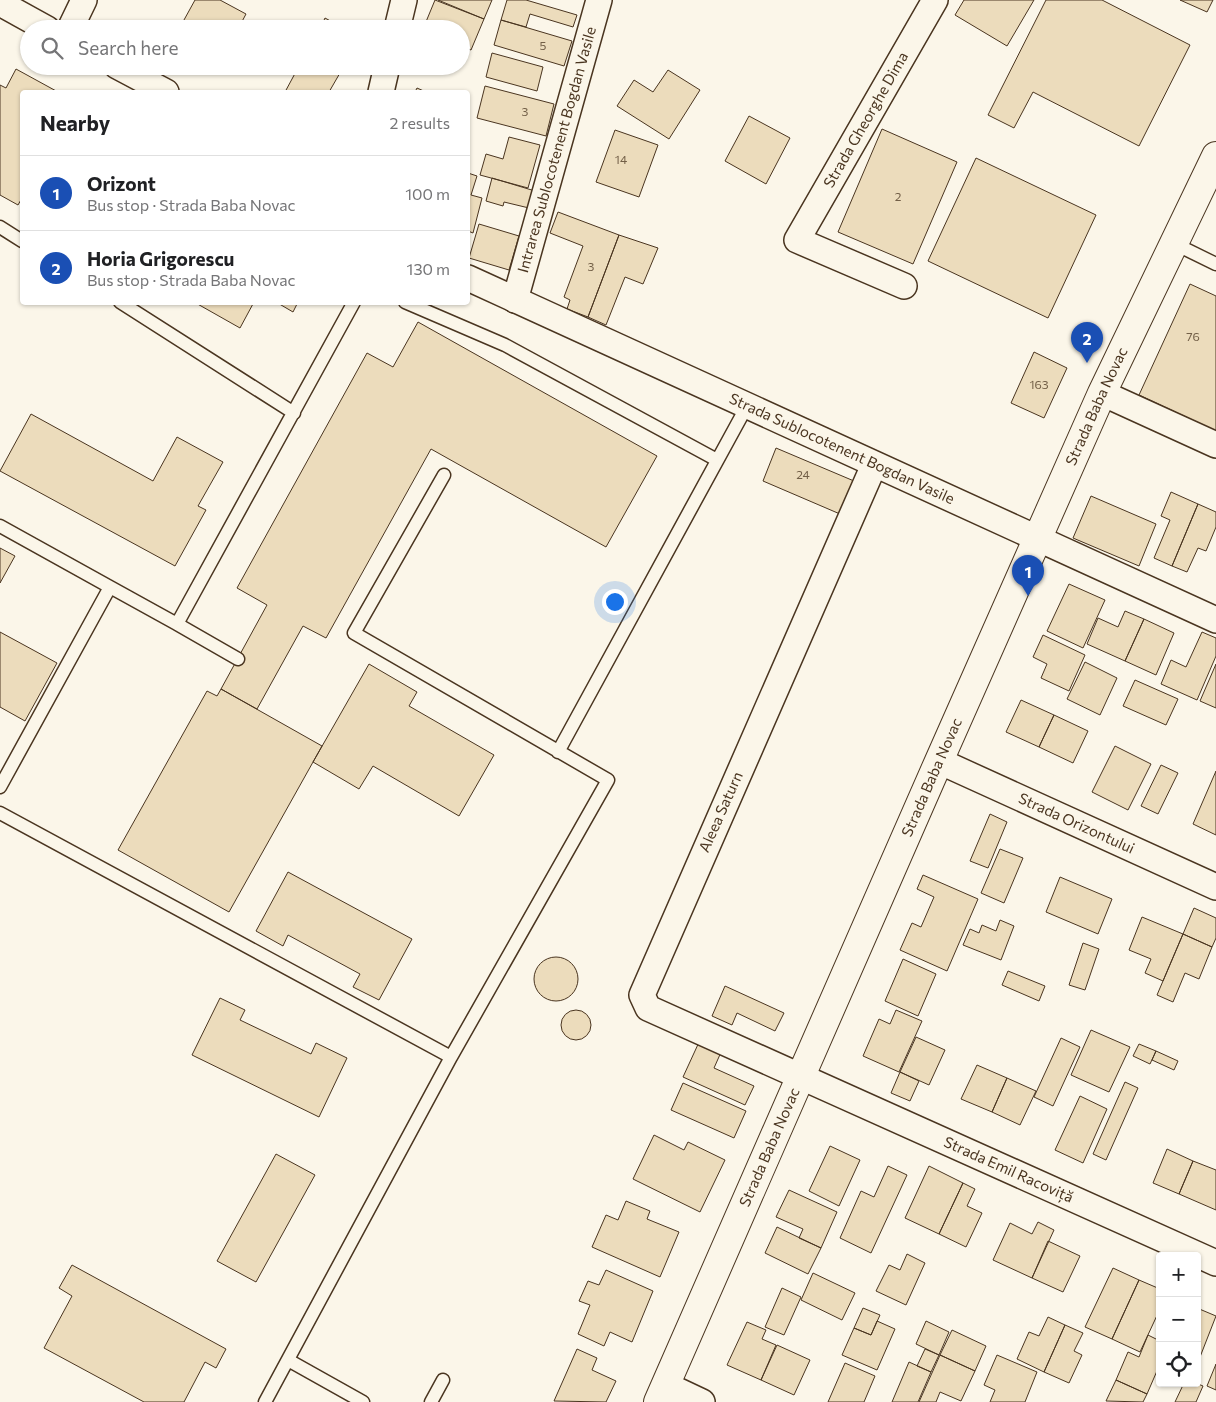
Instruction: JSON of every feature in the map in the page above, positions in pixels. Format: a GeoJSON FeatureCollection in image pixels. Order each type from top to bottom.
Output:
{"type":"FeatureCollection","features":[{"type":"Feature","properties":{"kind":"main road","name":"Strada Baba Novac"},"geometry":{"type":"LineString","coordinates":[[662,1394],[938,761],[1102,393],[1216,156]]}},
{"type":"Feature","properties":{"kind":"street"},"geometry":{"type":"LineString","coordinates":[[74,20],[84,0]]}},
{"type":"Feature","properties":{"kind":"street"},"geometry":{"type":"LineString","coordinates":[[399,20],[404,0]]}},
{"type":"Feature","properties":{"kind":"street","name":"Intrarea Sublocotenent Bogdan Vasile"},"geometry":{"type":"LineString","coordinates":[[515,300],[599,0]]}},
{"type":"Feature","properties":{"kind":"street","name":"Strada Gheorghe Dima"},"geometry":{"type":"LineString","coordinates":[[904,286],[797,240],[935,0]]}},
{"type":"Feature","properties":{"kind":"street"},"geometry":{"type":"LineString","coordinates":[[0,3],[31,20]]}},
{"type":"Feature","properties":{"kind":"street"},"geometry":{"type":"LineString","coordinates":[[134,75],[162,90]]}},
{"type":"Feature","properties":{"kind":"street"},"geometry":{"type":"LineString","coordinates":[[381,90],[385,75]]}},
{"type":"Feature","properties":{"kind":"street","name":"Strada Sublocotenent Bogdan Vasile"},"geometry":{"type":"LineString","coordinates":[[470,279],[1216,620]]}},
{"type":"Feature","properties":{"kind":"street"},"geometry":{"type":"LineString","coordinates":[[1102,393],[1216,445]]}},
{"type":"Feature","properties":{"kind":"street","name":"Aleea Saturn"},"geometry":{"type":"LineString","coordinates":[[800,1077],[648,1008],[642,995],[874,464]]}},
{"type":"Feature","properties":{"kind":"street","name":"Strada Orizontului"},"geometry":{"type":"LineString","coordinates":[[938,761],[1216,887]]}},
{"type":"Feature","properties":{"kind":"street","name":"Strada Emil Racoviță"},"geometry":{"type":"LineString","coordinates":[[800,1077],[1216,1263]]}},
{"type":"Feature","properties":{"kind":"street"},"geometry":{"type":"LineString","coordinates":[[662,1394],[702,1402]]}},
{"type":"Feature","properties":{"kind":"lane"},"geometry":{"type":"LineString","coordinates":[[0,227],[20,240]]}},
{"type":"Feature","properties":{"kind":"lane"},"geometry":{"type":"LineString","coordinates":[[1173,243],[1216,264]]}},
{"type":"Feature","properties":{"kind":"lane"},"geometry":{"type":"LineString","coordinates":[[125,305],[294,413]]}},
{"type":"Feature","properties":{"kind":"lane"},"geometry":{"type":"LineString","coordinates":[[177,624],[352,305]]}},
{"type":"Feature","properties":{"kind":"lane"},"geometry":{"type":"LineString","coordinates":[[412,305],[504,345],[717,460]]}},
{"type":"Feature","properties":{"kind":"lane"},"geometry":{"type":"LineString","coordinates":[[558,752],[747,406]]}},
{"type":"Feature","properties":{"kind":"lane"},"geometry":{"type":"LineString","coordinates":[[265,1402],[450,1057],[608,780],[354,633],[444,475]]}},
{"type":"Feature","properties":{"kind":"lane"},"geometry":{"type":"LineString","coordinates":[[0,526],[238,659]]}},
{"type":"Feature","properties":{"kind":"lane"},"geometry":{"type":"LineString","coordinates":[[0,787],[110,587]]}},
{"type":"Feature","properties":{"kind":"lane"},"geometry":{"type":"LineString","coordinates":[[0,813],[450,1057]]}},
{"type":"Feature","properties":{"kind":"lane"},"geometry":{"type":"LineString","coordinates":[[288,1360],[363,1402]]}},
{"type":"Feature","properties":{"kind":"lane"},"geometry":{"type":"LineString","coordinates":[[431,1402],[444,1380]]}},
{"type":"Feature","properties":{"kind":"building"},"geometry":{"type":"Polygon","coordinates":[[[195,0],[220,0],[246,14],[243,20],[184,20],[195,0]]]}},
{"type":"Feature","properties":{"kind":"building"},"geometry":{"type":"Polygon","coordinates":[[[435,0],[484,19],[471,50],[470,20],[427,20],[435,0]]]}},
{"type":"Feature","properties":{"kind":"building"},"geometry":{"type":"Polygon","coordinates":[[[438,0],[492,0],[484,19],[438,0]]]}},
{"type":"Feature","properties":{"kind":"building"},"geometry":{"type":"Polygon","coordinates":[[[507,0],[526,0],[577,15],[573,27],[530,14],[526,27],[501,20],[507,0]]]}},
{"type":"Feature","properties":{"kind":"building"},"geometry":{"type":"Polygon","coordinates":[[[964,0],[1034,0],[1007,46],[955,15],[964,0]]]}},
{"type":"Feature","properties":{"kind":"building"},"geometry":{"type":"Polygon","coordinates":[[[1046,0],[1102,0],[1190,45],[1139,146],[1033,92],[1014,128],[988,115],[1046,0]]]}},
{"type":"Feature","properties":{"kind":"building"},"geometry":{"type":"Polygon","coordinates":[[[1180,0],[1213,0],[1207,12],[1180,0]]]}},
{"type":"Feature","properties":{"kind":"building"},"geometry":{"type":"Polygon","coordinates":[[[501,20],[572,41],[564,66],[494,45],[501,20]]]}},
{"type":"Feature","properties":{"kind":"building"},"geometry":{"type":"Polygon","coordinates":[[[492,53],[543,67],[537,91],[486,77],[492,53]]]}},
{"type":"Feature","properties":{"kind":"building"},"geometry":{"type":"Polygon","coordinates":[[[16,69],[20,71],[20,75],[27,75],[54,90],[20,90],[20,202],[18,205],[0,195],[0,85],[6,88],[16,69]]]}},
{"type":"Feature","properties":{"kind":"building"},"geometry":{"type":"Polygon","coordinates":[[[668,70],[700,90],[669,139],[617,106],[634,80],[653,92],[668,70]]]}},
{"type":"Feature","properties":{"kind":"building"},"geometry":{"type":"Polygon","coordinates":[[[294,75],[339,75],[330,90],[286,90],[294,75]]]}},
{"type":"Feature","properties":{"kind":"building"},"geometry":{"type":"Polygon","coordinates":[[[485,86],[554,104],[546,136],[477,118],[485,86]]]}},
{"type":"Feature","properties":{"kind":"building"},"geometry":{"type":"Polygon","coordinates":[[[749,116],[790,138],[766,184],[725,161],[749,116]]]}},
{"type":"Feature","properties":{"kind":"building"},"geometry":{"type":"Polygon","coordinates":[[[882,129],[957,162],[913,264],[838,232],[882,129]]]}},
{"type":"Feature","properties":{"kind":"building"},"geometry":{"type":"Polygon","coordinates":[[[615,130],[658,145],[639,197],[596,182],[615,130]]]}},
{"type":"Feature","properties":{"kind":"building"},"geometry":{"type":"Polygon","coordinates":[[[509,137],[540,145],[528,188],[480,175],[486,154],[503,159],[509,137]]]}},
{"type":"Feature","properties":{"kind":"building"},"geometry":{"type":"Polygon","coordinates":[[[976,158],[1096,215],[1048,318],[928,261],[976,158]]]}},
{"type":"Feature","properties":{"kind":"building"},"geometry":{"type":"Polygon","coordinates":[[[470,174],[477,176],[471,195],[482,198],[473,233],[470,232],[470,174]]]}},
{"type":"Feature","properties":{"kind":"building"},"geometry":{"type":"Polygon","coordinates":[[[492,178],[535,191],[529,208],[504,202],[503,206],[486,201],[492,178]]]}},
{"type":"Feature","properties":{"kind":"building"},"geometry":{"type":"Polygon","coordinates":[[[558,212],[619,235],[588,317],[567,309],[570,300],[564,297],[583,246],[550,233],[558,212]]]}},
{"type":"Feature","properties":{"kind":"building"},"geometry":{"type":"Polygon","coordinates":[[[479,224],[519,236],[509,270],[470,258],[479,224]]]}},
{"type":"Feature","properties":{"kind":"building"},"geometry":{"type":"Polygon","coordinates":[[[619,235],[658,248],[643,284],[625,277],[606,325],[588,317],[619,235]]]}},
{"type":"Feature","properties":{"kind":"building"},"geometry":{"type":"Polygon","coordinates":[[[1190,284],[1216,296],[1216,431],[1139,395],[1190,284]]]}},
{"type":"Feature","properties":{"kind":"building"},"geometry":{"type":"Polygon","coordinates":[[[199,305],[252,305],[240,328],[199,305]]]}},
{"type":"Feature","properties":{"kind":"building"},"geometry":{"type":"Polygon","coordinates":[[[281,305],[296,305],[293,312],[281,305]]]}},
{"type":"Feature","properties":{"kind":"building"},"geometry":{"type":"Polygon","coordinates":[[[418,322],[657,456],[606,547],[431,449],[326,638],[303,626],[257,709],[221,689],[267,605],[237,588],[367,353],[393,367],[418,322]]]}},
{"type":"Feature","properties":{"kind":"building"},"geometry":{"type":"Polygon","coordinates":[[[1034,352],[1067,368],[1044,418],[1011,403],[1034,352]]]}},
{"type":"Feature","properties":{"kind":"building"},"geometry":{"type":"Polygon","coordinates":[[[31,414],[153,481],[177,437],[223,462],[198,506],[206,510],[175,566],[0,471],[31,414]]]}},
{"type":"Feature","properties":{"kind":"building"},"geometry":{"type":"Polygon","coordinates":[[[776,448],[854,481],[840,514],[763,481],[776,448]]]}},
{"type":"Feature","properties":{"kind":"building"},"geometry":{"type":"Polygon","coordinates":[[[1171,492],[1198,504],[1172,566],[1154,558],[1170,520],[1161,516],[1171,492]]]}},
{"type":"Feature","properties":{"kind":"building"},"geometry":{"type":"Polygon","coordinates":[[[1091,496],[1156,524],[1139,566],[1073,538],[1091,496]]]}},
{"type":"Feature","properties":{"kind":"building"},"geometry":{"type":"Polygon","coordinates":[[[1198,504],[1216,512],[1216,527],[1206,551],[1198,548],[1187,572],[1172,566],[1198,504]]]}},
{"type":"Feature","properties":{"kind":"building"},"geometry":{"type":"Polygon","coordinates":[[[0,548],[15,556],[0,583],[0,548]]]}},
{"type":"Feature","properties":{"kind":"building"},"geometry":{"type":"Polygon","coordinates":[[[1069,584],[1105,600],[1083,648],[1047,631],[1069,584]]]}},
{"type":"Feature","properties":{"kind":"building"},"geometry":{"type":"Polygon","coordinates":[[[1125,611],[1144,619],[1125,661],[1087,644],[1098,618],[1118,627],[1125,611]]]}},
{"type":"Feature","properties":{"kind":"building"},"geometry":{"type":"Polygon","coordinates":[[[1144,619],[1174,633],[1156,675],[1125,661],[1144,619]]]}},
{"type":"Feature","properties":{"kind":"building"},"geometry":{"type":"Polygon","coordinates":[[[0,632],[57,663],[25,721],[0,707],[0,632]]]}},
{"type":"Feature","properties":{"kind":"building"},"geometry":{"type":"Polygon","coordinates":[[[1202,632],[1216,638],[1216,656],[1197,700],[1161,684],[1171,660],[1186,667],[1202,632]]]}},
{"type":"Feature","properties":{"kind":"building"},"geometry":{"type":"Polygon","coordinates":[[[1043,635],[1085,655],[1069,691],[1041,678],[1047,664],[1033,657],[1043,635]]]}},
{"type":"Feature","properties":{"kind":"building"},"geometry":{"type":"Polygon","coordinates":[[[1085,662],[1117,678],[1100,715],[1067,699],[1085,662]]]}},
{"type":"Feature","properties":{"kind":"building"},"geometry":{"type":"Polygon","coordinates":[[[369,664],[417,692],[409,706],[494,755],[459,816],[373,766],[359,789],[313,762],[369,664]]]}},
{"type":"Feature","properties":{"kind":"building"},"geometry":{"type":"Polygon","coordinates":[[[1216,664],[1216,708],[1200,701],[1216,664]]]}},
{"type":"Feature","properties":{"kind":"building"},"geometry":{"type":"Polygon","coordinates":[[[1135,680],[1178,699],[1166,725],[1123,706],[1135,680]]]}},
{"type":"Feature","properties":{"kind":"building"},"geometry":{"type":"Polygon","coordinates":[[[221,689],[322,746],[229,912],[118,850],[207,691],[217,696],[221,689]]]}},
{"type":"Feature","properties":{"kind":"building"},"geometry":{"type":"Polygon","coordinates":[[[1021,700],[1054,715],[1039,747],[1006,732],[1021,700]]]}},
{"type":"Feature","properties":{"kind":"building"},"geometry":{"type":"Polygon","coordinates":[[[1054,715],[1088,731],[1073,763],[1039,747],[1054,715]]]}},
{"type":"Feature","properties":{"kind":"building"},"geometry":{"type":"Polygon","coordinates":[[[1115,746],[1151,764],[1128,810],[1092,792],[1115,746]]]}},
{"type":"Feature","properties":{"kind":"building"},"geometry":{"type":"Polygon","coordinates":[[[1161,765],[1178,773],[1158,814],[1141,806],[1161,765]]]}},
{"type":"Feature","properties":{"kind":"building"},"geometry":{"type":"Polygon","coordinates":[[[1216,771],[1216,835],[1193,824],[1216,771]]]}},
{"type":"Feature","properties":{"kind":"building"},"geometry":{"type":"Polygon","coordinates":[[[990,814],[1007,822],[988,868],[970,861],[990,814]]]}},
{"type":"Feature","properties":{"kind":"building"},"geometry":{"type":"Polygon","coordinates":[[[1000,849],[1023,858],[1004,903],[981,893],[1000,849]]]}},
{"type":"Feature","properties":{"kind":"building"},"geometry":{"type":"Polygon","coordinates":[[[288,872],[412,939],[379,1000],[353,987],[360,974],[288,935],[283,946],[256,931],[288,872]]]}},
{"type":"Feature","properties":{"kind":"building"},"geometry":{"type":"Polygon","coordinates":[[[923,875],[978,899],[947,971],[900,950],[912,923],[921,927],[934,897],[917,889],[923,875]]]}},
{"type":"Feature","properties":{"kind":"building"},"geometry":{"type":"Polygon","coordinates":[[[1060,877],[1112,899],[1098,934],[1046,912],[1060,877]]]}},
{"type":"Feature","properties":{"kind":"building"},"geometry":{"type":"Polygon","coordinates":[[[1194,908],[1216,918],[1216,938],[1212,947],[1183,934],[1194,908]]]}},
{"type":"Feature","properties":{"kind":"building"},"geometry":{"type":"Polygon","coordinates":[[[1142,917],[1183,934],[1163,981],[1145,973],[1151,959],[1129,950],[1142,917]]]}},
{"type":"Feature","properties":{"kind":"building"},"geometry":{"type":"Polygon","coordinates":[[[1000,920],[1014,926],[1001,960],[963,945],[970,929],[979,933],[982,925],[996,931],[1000,920]]]}},
{"type":"Feature","properties":{"kind":"building"},"geometry":{"type":"Polygon","coordinates":[[[1183,934],[1212,947],[1199,979],[1185,973],[1173,1002],[1157,995],[1183,934]]]}},
{"type":"Feature","properties":{"kind":"building"},"geometry":{"type":"Polygon","coordinates":[[[1083,943],[1099,949],[1085,990],[1069,985],[1083,943]]]}},
{"type":"Feature","properties":{"kind":"building"},"geometry":{"type":"Polygon","coordinates":[[[552,957],[560,957],[572,963],[578,979],[572,995],[560,1001],[552,1001],[540,995],[534,983],[534,975],[540,963],[552,957]]]}},
{"type":"Feature","properties":{"kind":"building"},"geometry":{"type":"Polygon","coordinates":[[[903,959],[936,974],[918,1016],[885,1001],[903,959]]]}},
{"type":"Feature","properties":{"kind":"building"},"geometry":{"type":"Polygon","coordinates":[[[1008,971],[1045,986],[1039,1001],[1002,985],[1008,971]]]}},
{"type":"Feature","properties":{"kind":"building"},"geometry":{"type":"Polygon","coordinates":[[[725,986],[784,1013],[775,1031],[737,1013],[732,1025],[712,1016],[725,986]]]}},
{"type":"Feature","properties":{"kind":"building"},"geometry":{"type":"Polygon","coordinates":[[[220,998],[245,1010],[240,1020],[311,1054],[316,1043],[347,1058],[319,1117],[192,1055],[220,998]]]}},
{"type":"Feature","properties":{"kind":"building"},"geometry":{"type":"Polygon","coordinates":[[[576,1010],[587,1014],[591,1025],[587,1036],[576,1040],[565,1036],[561,1025],[565,1014],[576,1010]]]}},
{"type":"Feature","properties":{"kind":"building"},"geometry":{"type":"Polygon","coordinates":[[[896,1010],[922,1021],[899,1072],[863,1056],[879,1019],[890,1024],[896,1010]]]}},
{"type":"Feature","properties":{"kind":"building"},"geometry":{"type":"Polygon","coordinates":[[[1091,1030],[1130,1047],[1109,1092],[1071,1075],[1091,1030]]]}},
{"type":"Feature","properties":{"kind":"building"},"geometry":{"type":"Polygon","coordinates":[[[916,1037],[945,1050],[929,1085],[900,1072],[916,1037]]]}},
{"type":"Feature","properties":{"kind":"building"},"geometry":{"type":"Polygon","coordinates":[[[1061,1038],[1080,1047],[1053,1106],[1034,1097],[1061,1038]]]}},
{"type":"Feature","properties":{"kind":"building"},"geometry":{"type":"Polygon","coordinates":[[[700,1040],[722,1050],[714,1068],[754,1086],[745,1105],[683,1077],[700,1040]]]}},
{"type":"Feature","properties":{"kind":"building"},"geometry":{"type":"Polygon","coordinates":[[[1139,1044],[1156,1051],[1150,1064],[1133,1056],[1139,1044]]]}},
{"type":"Feature","properties":{"kind":"building"},"geometry":{"type":"Polygon","coordinates":[[[1156,1051],[1178,1061],[1174,1070],[1152,1060],[1156,1051]]]}},
{"type":"Feature","properties":{"kind":"building"},"geometry":{"type":"Polygon","coordinates":[[[977,1065],[1007,1078],[992,1112],[961,1099],[977,1065]]]}},
{"type":"Feature","properties":{"kind":"building"},"geometry":{"type":"Polygon","coordinates":[[[900,1072],[919,1081],[910,1101],[891,1093],[900,1072]]]}},
{"type":"Feature","properties":{"kind":"building"},"geometry":{"type":"Polygon","coordinates":[[[1007,1078],[1036,1091],[1020,1125],[992,1112],[1007,1078]]]}},
{"type":"Feature","properties":{"kind":"building"},"geometry":{"type":"Polygon","coordinates":[[[1125,1082],[1138,1088],[1106,1160],[1093,1154],[1125,1082]]]}},
{"type":"Feature","properties":{"kind":"building"},"geometry":{"type":"Polygon","coordinates":[[[683,1083],[746,1111],[734,1138],[671,1110],[683,1083]]]}},
{"type":"Feature","properties":{"kind":"building"},"geometry":{"type":"Polygon","coordinates":[[[1080,1096],[1107,1109],[1083,1163],[1055,1150],[1080,1096]]]}},
{"type":"Feature","properties":{"kind":"building"},"geometry":{"type":"Polygon","coordinates":[[[654,1135],[684,1150],[688,1142],[725,1160],[700,1212],[633,1179],[654,1135]]]}},
{"type":"Feature","properties":{"kind":"building"},"geometry":{"type":"Polygon","coordinates":[[[830,1146],[860,1160],[839,1206],[809,1191],[830,1146]]]}},
{"type":"Feature","properties":{"kind":"building"},"geometry":{"type":"Polygon","coordinates":[[[1167,1149],[1193,1161],[1179,1194],[1153,1183],[1167,1149]]]}},
{"type":"Feature","properties":{"kind":"building"},"geometry":{"type":"Polygon","coordinates":[[[276,1154],[315,1175],[256,1282],[217,1261],[276,1154]]]}},
{"type":"Feature","properties":{"kind":"building"},"geometry":{"type":"Polygon","coordinates":[[[1193,1161],[1216,1170],[1216,1210],[1179,1194],[1193,1161]]]}},
{"type":"Feature","properties":{"kind":"building"},"geometry":{"type":"Polygon","coordinates":[[[888,1166],[907,1175],[871,1253],[840,1238],[861,1191],[874,1197],[888,1166]]]}},
{"type":"Feature","properties":{"kind":"building"},"geometry":{"type":"Polygon","coordinates":[[[929,1166],[963,1183],[939,1234],[905,1218],[929,1166]]]}},
{"type":"Feature","properties":{"kind":"building"},"geometry":{"type":"Polygon","coordinates":[[[963,1183],[975,1189],[967,1206],[982,1213],[966,1247],[939,1234],[963,1183]]]}},
{"type":"Feature","properties":{"kind":"building"},"geometry":{"type":"Polygon","coordinates":[[[789,1190],[837,1212],[821,1248],[799,1238],[803,1229],[776,1217],[789,1190]]]}},
{"type":"Feature","properties":{"kind":"building"},"geometry":{"type":"Polygon","coordinates":[[[626,1201],[650,1211],[647,1219],[679,1232],[660,1277],[592,1247],[606,1215],[618,1220],[626,1201]]]}},
{"type":"Feature","properties":{"kind":"building"},"geometry":{"type":"Polygon","coordinates":[[[1038,1222],[1054,1230],[1032,1278],[993,1260],[1010,1223],[1032,1234],[1038,1222]]]}},
{"type":"Feature","properties":{"kind":"building"},"geometry":{"type":"Polygon","coordinates":[[[777,1227],[821,1248],[808,1274],[765,1253],[777,1227]]]}},
{"type":"Feature","properties":{"kind":"building"},"geometry":{"type":"Polygon","coordinates":[[[1048,1241],[1080,1256],[1063,1292],[1032,1278],[1048,1241]]]}},
{"type":"Feature","properties":{"kind":"building"},"geometry":{"type":"Polygon","coordinates":[[[907,1254],[925,1263],[906,1305],[876,1291],[889,1265],[900,1270],[907,1254]]]}},
{"type":"Feature","properties":{"kind":"building"},"geometry":{"type":"Polygon","coordinates":[[[72,1265],[226,1349],[216,1368],[205,1362],[184,1402],[144,1402],[44,1348],[72,1296],[59,1288],[72,1265]]]}},
{"type":"Feature","properties":{"kind":"building"},"geometry":{"type":"Polygon","coordinates":[[[1113,1268],[1139,1280],[1112,1339],[1085,1327],[1113,1268]]]}},
{"type":"Feature","properties":{"kind":"building"},"geometry":{"type":"Polygon","coordinates":[[[606,1270],[653,1291],[632,1342],[610,1332],[604,1346],[578,1334],[590,1305],[579,1301],[588,1281],[599,1285],[606,1270]]]}},
{"type":"Feature","properties":{"kind":"building"},"geometry":{"type":"Polygon","coordinates":[[[813,1273],[855,1293],[842,1320],[801,1300],[813,1273]]]}},
{"type":"Feature","properties":{"kind":"building"},"geometry":{"type":"Polygon","coordinates":[[[1139,1280],[1156,1287],[1156,1318],[1140,1352],[1112,1339],[1139,1280]]]}},
{"type":"Feature","properties":{"kind":"building"},"geometry":{"type":"Polygon","coordinates":[[[782,1288],[801,1297],[784,1335],[765,1327],[782,1288]]]}},
{"type":"Feature","properties":{"kind":"building"},"geometry":{"type":"Polygon","coordinates":[[[863,1308],[880,1315],[871,1335],[854,1328],[863,1308]]]}},
{"type":"Feature","properties":{"kind":"building"},"geometry":{"type":"Polygon","coordinates":[[[1201,1310],[1216,1316],[1201,1354],[1201,1310]]]}},
{"type":"Feature","properties":{"kind":"building"},"geometry":{"type":"Polygon","coordinates":[[[1048,1317],[1065,1325],[1044,1372],[1017,1359],[1029,1332],[1039,1336],[1048,1317]]]}},
{"type":"Feature","properties":{"kind":"building"},"geometry":{"type":"Polygon","coordinates":[[[877,1321],[895,1329],[877,1370],[842,1355],[854,1328],[871,1335],[877,1321]]]}},
{"type":"Feature","properties":{"kind":"building"},"geometry":{"type":"Polygon","coordinates":[[[926,1321],[949,1332],[939,1355],[916,1344],[926,1321]]]}},
{"type":"Feature","properties":{"kind":"building"},"geometry":{"type":"Polygon","coordinates":[[[747,1322],[766,1330],[762,1339],[776,1345],[761,1380],[727,1365],[747,1322]]]}},
{"type":"Feature","properties":{"kind":"building"},"geometry":{"type":"Polygon","coordinates":[[[1065,1325],[1083,1333],[1074,1351],[1082,1355],[1069,1383],[1044,1372],[1065,1325]]]}},
{"type":"Feature","properties":{"kind":"building"},"geometry":{"type":"Polygon","coordinates":[[[952,1330],[986,1346],[975,1371],[940,1355],[952,1330]]]}},
{"type":"Feature","properties":{"kind":"building"},"geometry":{"type":"Polygon","coordinates":[[[1148,1335],[1156,1339],[1156,1373],[1147,1394],[1116,1380],[1128,1352],[1139,1357],[1148,1335]]]}},
{"type":"Feature","properties":{"kind":"building"},"geometry":{"type":"Polygon","coordinates":[[[777,1345],[810,1360],[794,1395],[761,1380],[777,1345]]]}},
{"type":"Feature","properties":{"kind":"building"},"geometry":{"type":"Polygon","coordinates":[[[577,1349],[597,1358],[592,1370],[616,1381],[606,1402],[554,1401],[577,1349]]]}},
{"type":"Feature","properties":{"kind":"building"},"geometry":{"type":"Polygon","coordinates":[[[925,1349],[939,1355],[931,1372],[917,1366],[925,1349]]]}},
{"type":"Feature","properties":{"kind":"building"},"geometry":{"type":"Polygon","coordinates":[[[940,1355],[975,1371],[961,1401],[940,1392],[936,1402],[919,1402],[940,1355]]]}},
{"type":"Feature","properties":{"kind":"building"},"geometry":{"type":"Polygon","coordinates":[[[997,1355],[1037,1372],[1025,1402],[990,1402],[995,1390],[984,1385],[997,1355]]]}},
{"type":"Feature","properties":{"kind":"building"},"geometry":{"type":"Polygon","coordinates":[[[909,1362],[931,1372],[918,1402],[892,1402],[909,1362]]]}},
{"type":"Feature","properties":{"kind":"building"},"geometry":{"type":"Polygon","coordinates":[[[845,1363],[875,1376],[864,1402],[828,1402],[845,1363]]]}},
{"type":"Feature","properties":{"kind":"building"},"geometry":{"type":"Polygon","coordinates":[[[1216,1364],[1216,1390],[1207,1386],[1216,1364]]]}},
{"type":"Feature","properties":{"kind":"building"},"geometry":{"type":"Polygon","coordinates":[[[1116,1380],[1147,1394],[1143,1402],[1106,1401],[1116,1380]]]}},
{"type":"Feature","properties":{"kind":"building"},"geometry":{"type":"Polygon","coordinates":[[[1203,1386],[1196,1402],[1175,1402],[1182,1387],[1203,1386]]]}},
{"type":"Feature","properties":{"kind":"place","name":"Horia Grigorescu"},"geometry":{"type":"Point","coordinates":[1087,363]}},
{"type":"Feature","properties":{"kind":"place","name":"Orizont"},"geometry":{"type":"Point","coordinates":[1028,596]}}]}
